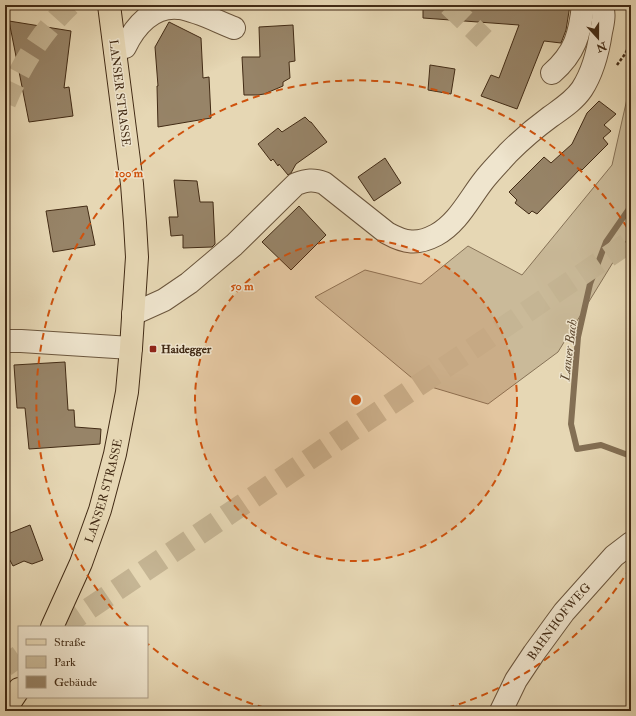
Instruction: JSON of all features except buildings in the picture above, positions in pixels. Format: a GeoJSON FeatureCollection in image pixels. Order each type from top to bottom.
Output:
{"type":"FeatureCollection","features":[{"type":"Feature","properties":{"kind":"main road","name":"LANSER STRASSE"},"geometry":{"type":"LineString","coordinates":[[52,626],[81,563],[100,510],[115,454],[126,392],[131,348],[137,257],[135,223],[132,184],[109,5]]}},
{"type":"Feature","properties":{"kind":"main road"},"geometry":{"type":"LineString","coordinates":[[5,710],[18,690]]}},
{"type":"Feature","properties":{"kind":"street"},"geometry":{"type":"LineString","coordinates":[[552,73],[570,54],[581,24],[583,5]]}},
{"type":"Feature","properties":{"kind":"street"},"geometry":{"type":"LineString","coordinates":[[133,314],[164,300],[189,283],[234,245],[296,184],[305,180],[316,180],[324,183],[387,233],[408,242],[422,240],[436,235],[447,228],[463,210],[483,181],[509,152],[533,130],[570,102],[582,90],[591,72],[598,51],[604,16],[602,5]]}},
{"type":"Feature","properties":{"kind":"street"},"geometry":{"type":"LineString","coordinates":[[115,50],[125,48],[133,32],[145,18],[163,9],[177,8],[185,10],[234,28]]}},
{"type":"Feature","properties":{"kind":"street"},"geometry":{"type":"LineString","coordinates":[[5,341],[131,348]]}},
{"type":"Feature","properties":{"kind":"street","name":"BAHNHOFWEG"},"geometry":{"type":"LineString","coordinates":[[501,711],[516,680],[564,612],[614,556],[631,543]]}},
{"type":"Feature","properties":{"kind":"green space"},"geometry":{"type":"Polygon","coordinates":[[[629,90],[631,90],[631,233],[558,352],[488,404],[418,383],[315,297],[365,270],[421,284],[468,246],[522,275],[612,165],[629,90]]]}},
{"type":"Feature","properties":{"kind":"waterway","name":"Lanser Bach"},"geometry":{"type":"LineString","coordinates":[[631,206],[606,242],[590,284],[578,337],[571,424],[577,449],[601,445],[628,455],[631,460]]}},
{"type":"Feature","properties":{"kind":"tunnel"},"geometry":{"type":"LineString","coordinates":[[5,103],[17,76],[32,51],[59,15],[70,5]]}},
{"type":"Feature","properties":{"kind":"tunnel"},"geometry":{"type":"LineString","coordinates":[[449,5],[484,39]]}},
{"type":"Feature","properties":{"kind":"tunnel"},"geometry":{"type":"LineString","coordinates":[[63,626],[631,241]]}},
{"type":"Feature","properties":{"kind":"tunnel"},"geometry":{"type":"LineString","coordinates":[[5,666],[18,657]]}},
{"type":"Feature","properties":{"kind":"place","name":"Haidegger"},"geometry":{"type":"Point","coordinates":[153,349]}}]}
